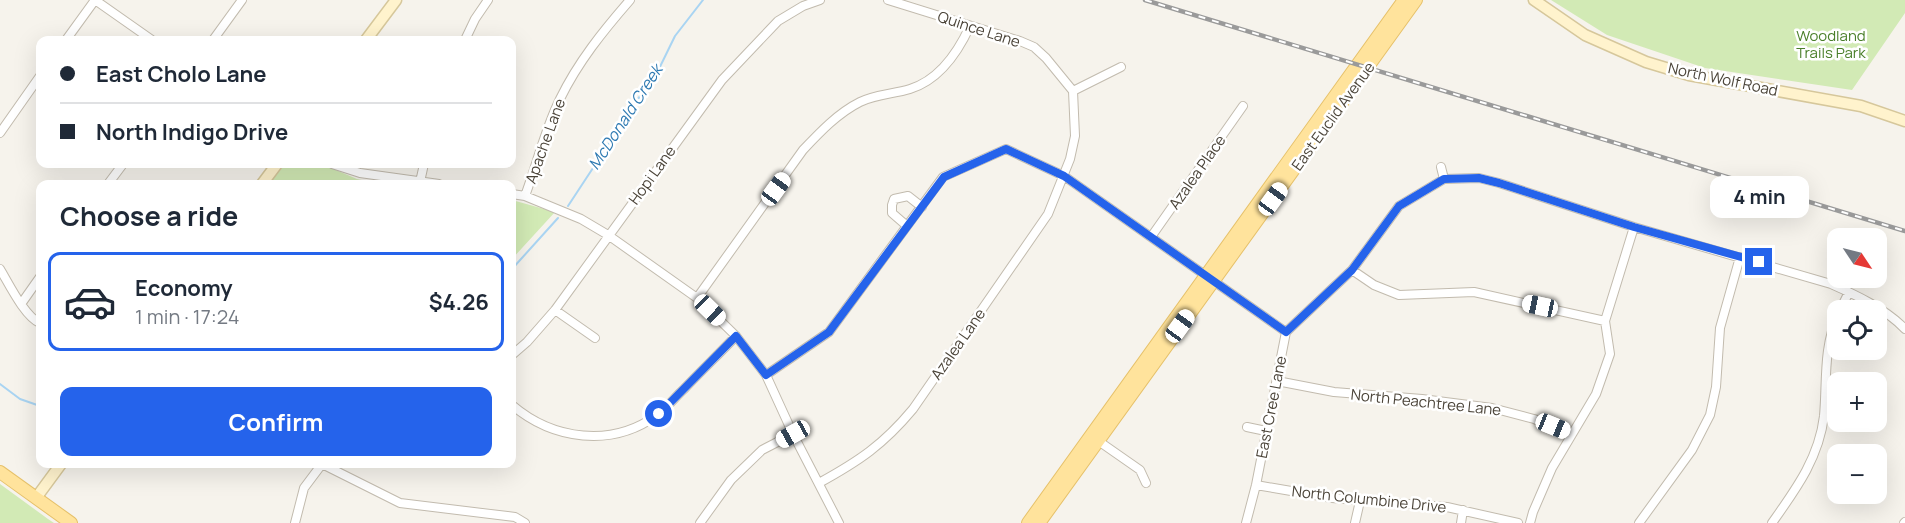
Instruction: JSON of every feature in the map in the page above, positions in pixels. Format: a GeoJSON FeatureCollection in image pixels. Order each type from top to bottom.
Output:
{"type":"FeatureCollection","features":[{"type":"Feature","properties":{"kind":"main road"},"geometry":{"type":"LineString","coordinates":[[369,36],[396,0]]}},
{"type":"Feature","properties":{"kind":"main road","name":"East Euclid Avenue"},"geometry":{"type":"LineString","coordinates":[[1209,279],[1404,0]]}},
{"type":"Feature","properties":{"kind":"main road","name":"East Euclid Avenue"},"geometry":{"type":"LineString","coordinates":[[1028,523],[1094,438],[1416,0]]}},
{"type":"Feature","properties":{"kind":"main road","name":"North Wolf Road"},"geometry":{"type":"LineString","coordinates":[[1534,0],[1585,35],[1646,62],[1689,75],[1861,106],[1905,121]]}},
{"type":"Feature","properties":{"kind":"main road"},"geometry":{"type":"LineString","coordinates":[[265,180],[275,168]]}},
{"type":"Feature","properties":{"kind":"main road","name":"East Euclid Avenue"},"geometry":{"type":"LineString","coordinates":[[1039,523],[1094,438]]}},
{"type":"Feature","properties":{"kind":"main road"},"geometry":{"type":"LineString","coordinates":[[36,498],[58,468]]}},
{"type":"Feature","properties":{"kind":"main road"},"geometry":{"type":"LineString","coordinates":[[0,472],[71,523]]}},
{"type":"Feature","properties":{"kind":"street"},"geometry":{"type":"LineString","coordinates":[[69,36],[95,0],[146,36]]}},
{"type":"Feature","properties":{"kind":"street"},"geometry":{"type":"LineString","coordinates":[[216,36],[242,0]]}},
{"type":"Feature","properties":{"kind":"street"},"geometry":{"type":"LineString","coordinates":[[467,36],[488,0]]}},
{"type":"Feature","properties":{"kind":"street","name":"Apache Lane"},"geometry":{"type":"LineString","coordinates":[[525,196],[559,100],[581,61],[630,0]]}},
{"type":"Feature","properties":{"kind":"street","name":"Hopi Lane"},"geometry":{"type":"LineString","coordinates":[[516,352],[555,309],[722,80],[778,21],[803,6],[820,0]]}},
{"type":"Feature","properties":{"kind":"street","name":"Quince Lane"},"geometry":{"type":"LineString","coordinates":[[888,0],[1034,47],[1057,70],[1073,91]]}},
{"type":"Feature","properties":{"kind":"street"},"geometry":{"type":"LineString","coordinates":[[696,298],[803,150],[823,129],[861,102],[888,92],[910,89],[927,81],[959,48],[970,26]]}},
{"type":"Feature","properties":{"kind":"street"},"geometry":{"type":"LineString","coordinates":[[1064,176],[1071,159],[1075,136],[1073,91],[1121,67]]}},
{"type":"Feature","properties":{"kind":"street"},"geometry":{"type":"LineString","coordinates":[[0,133],[36,82]]}},
{"type":"Feature","properties":{"kind":"street","name":"Azalea Place"},"geometry":{"type":"LineString","coordinates":[[1151,237],[1243,106]]}},
{"type":"Feature","properties":{"kind":"street"},"geometry":{"type":"LineString","coordinates":[[766,375],[829,332],[944,177],[1006,149],[1064,176],[1286,332],[1352,270],[1399,206],[1444,179],[1479,178],[1634,227],[1831,284],[1897,320],[1905,329]]}},
{"type":"Feature","properties":{"kind":"street"},"geometry":{"type":"LineString","coordinates":[[1441,167],[1444,179]]}},
{"type":"Feature","properties":{"kind":"street"},"geometry":{"type":"LineString","coordinates":[[344,168],[360,173],[407,180]]}},
{"type":"Feature","properties":{"kind":"street","name":"Azalea Lane"},"geometry":{"type":"LineString","coordinates":[[819,483],[878,447],[913,409],[1048,214],[1064,176]]}},
{"type":"Feature","properties":{"kind":"street"},"geometry":{"type":"LineString","coordinates":[[516,195],[525,196],[580,219],[608,235],[696,298],[736,336],[766,375],[838,523]]}},
{"type":"Feature","properties":{"kind":"street"},"geometry":{"type":"LineString","coordinates":[[907,226],[892,213],[894,199],[908,196],[922,207]]}},
{"type":"Feature","properties":{"kind":"street"},"geometry":{"type":"LineString","coordinates":[[1530,523],[1544,485],[1596,394],[1610,354],[1605,321],[1634,227]]}},
{"type":"Feature","properties":{"kind":"street"},"geometry":{"type":"LineString","coordinates":[[1640,523],[1692,450],[1710,415],[1716,387],[1720,328],[1740,257]]}},
{"type":"Feature","properties":{"kind":"street"},"geometry":{"type":"LineString","coordinates":[[0,269],[21,304],[36,321]]}},
{"type":"Feature","properties":{"kind":"street"},"geometry":{"type":"LineString","coordinates":[[1352,270],[1374,285],[1399,295],[1474,292],[1605,321]]}},
{"type":"Feature","properties":{"kind":"street"},"geometry":{"type":"LineString","coordinates":[[21,304],[36,283]]}},
{"type":"Feature","properties":{"kind":"street"},"geometry":{"type":"LineString","coordinates":[[1845,300],[1849,292]]}},
{"type":"Feature","properties":{"kind":"street"},"geometry":{"type":"LineString","coordinates":[[555,309],[595,338]]}},
{"type":"Feature","properties":{"kind":"street","name":"East Cree Lane"},"geometry":{"type":"LineString","coordinates":[[1246,523],[1256,485],[1286,332]]}},
{"type":"Feature","properties":{"kind":"street"},"geometry":{"type":"LineString","coordinates":[[516,409],[524,416],[569,434],[594,436],[616,434],[639,426],[659,414],[736,336]]}},
{"type":"Feature","properties":{"kind":"street"},"geometry":{"type":"LineString","coordinates":[[1772,523],[1801,482],[1817,446],[1824,417],[1828,360]]}},
{"type":"Feature","properties":{"kind":"street","name":"North Peachtree Lane"},"geometry":{"type":"LineString","coordinates":[[1277,381],[1334,392],[1422,399],[1492,408],[1534,418],[1572,434]]}},
{"type":"Feature","properties":{"kind":"street"},"geometry":{"type":"LineString","coordinates":[[1247,427],[1266,431]]}},
{"type":"Feature","properties":{"kind":"street"},"geometry":{"type":"LineString","coordinates":[[700,523],[731,480],[762,450],[793,434]]}},
{"type":"Feature","properties":{"kind":"street"},"geometry":{"type":"LineString","coordinates":[[1094,438],[1140,470],[1146,483]]}},
{"type":"Feature","properties":{"kind":"street"},"geometry":{"type":"LineString","coordinates":[[295,523],[304,488],[319,468]]}},
{"type":"Feature","properties":{"kind":"street"},"geometry":{"type":"LineString","coordinates":[[330,468],[400,503],[515,516],[525,523]]}},
{"type":"Feature","properties":{"kind":"street","name":"North Columbine Drive"},"geometry":{"type":"LineString","coordinates":[[1256,485],[1332,498],[1463,510],[1518,523]]}},
{"type":"Feature","properties":{"kind":"street"},"geometry":{"type":"LineString","coordinates":[[1355,523],[1360,501]]}},
{"type":"Feature","properties":{"kind":"street"},"geometry":{"type":"LineString","coordinates":[[1461,523],[1463,510]]}},
{"type":"Feature","properties":{"kind":"green space","name":"Woodland Trails Park"},"geometry":{"type":"Polygon","coordinates":[[[1551,0],[1905,0],[1905,13],[1852,90],[1705,68],[1607,35],[1551,0]]]}},
{"type":"Feature","properties":{"kind":"green space"},"geometry":{"type":"Polygon","coordinates":[[[282,168],[331,168],[362,180],[272,180],[282,168]]]}},
{"type":"Feature","properties":{"kind":"green space"},"geometry":{"type":"Polygon","coordinates":[[[516,201],[555,212],[516,255],[516,201]]]}},
{"type":"Feature","properties":{"kind":"green space"},"geometry":{"type":"Polygon","coordinates":[[[0,484],[48,519],[54,523],[0,523],[0,484]]]}},
{"type":"Feature","properties":{"kind":"waterway","name":"McDonald Creek"},"geometry":{"type":"LineString","coordinates":[[568,206],[614,136],[624,116],[654,79],[675,36],[703,0]]}},
{"type":"Feature","properties":{"kind":"waterway","name":"McDonald Creek"},"geometry":{"type":"LineString","coordinates":[[516,265],[558,218]]}},
{"type":"Feature","properties":{"kind":"waterway","name":"McDonald Creek"},"geometry":{"type":"LineString","coordinates":[[0,384],[20,399],[36,405]]}},
{"type":"Feature","properties":{"kind":"railway"},"geometry":{"type":"LineString","coordinates":[[1145,0],[1905,231]]}},
{"type":"Feature","properties":{"kind":"route"},"geometry":{"type":"LineString","coordinates":[[659,414],[736,336],[766,375],[829,332],[944,177],[1006,149],[1064,176],[1286,332],[1352,270],[1399,206],[1444,179],[1479,178],[1499,183],[1634,227],[1759,262]]}}]}
